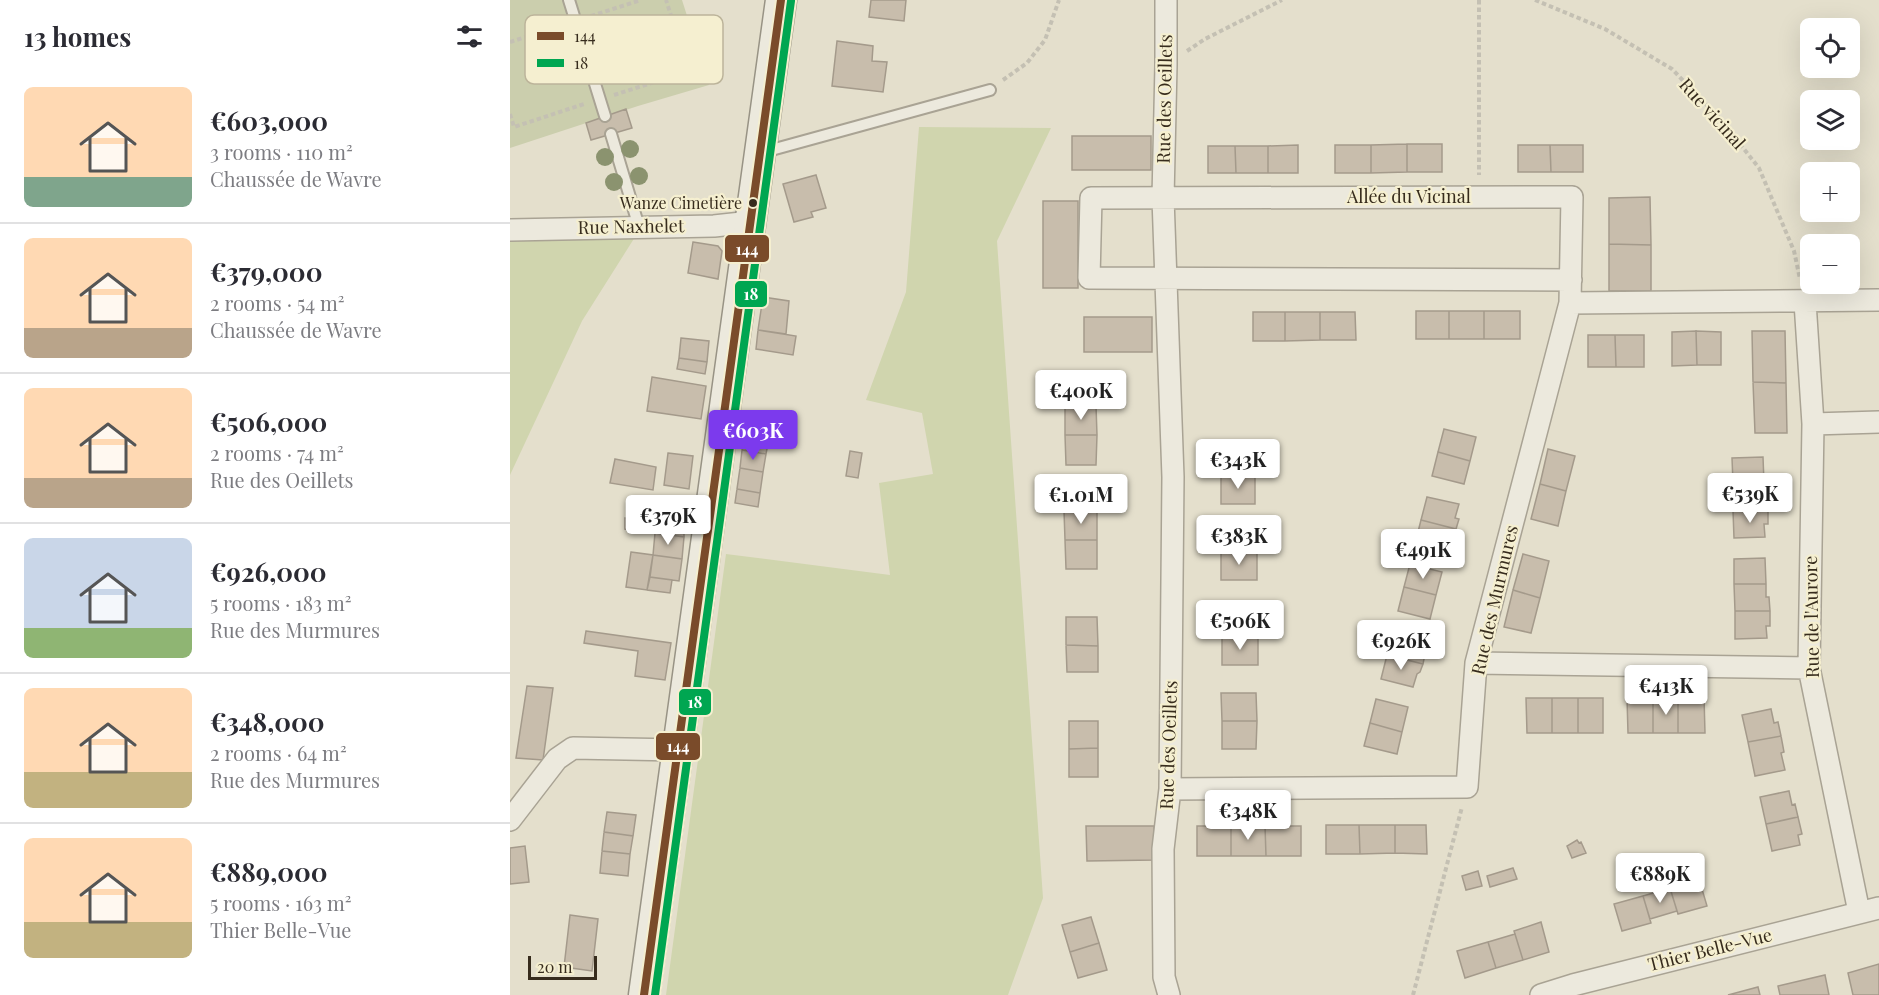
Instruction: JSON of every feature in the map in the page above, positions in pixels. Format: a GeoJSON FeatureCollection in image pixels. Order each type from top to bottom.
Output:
{"type":"FeatureCollection","features":[{"type":"Feature","properties":{"kind":"main road"},"geometry":{"type":"LineString","coordinates":[[644,995],[781,0]]}},
{"type":"Feature","properties":{"kind":"street","name":"Rue des Oeillets"},"geometry":{"type":"LineString","coordinates":[[1166,0],[1163,198],[1173,477],[1170,789],[1163,849],[1164,977],[1169,995]]}},
{"type":"Feature","properties":{"kind":"street","name":"Allée du Vicinal"},"geometry":{"type":"LineString","coordinates":[[1163,198],[1572,197],[1570,303]]}},
{"type":"Feature","properties":{"kind":"street"},"geometry":{"type":"LineString","coordinates":[[1163,198],[1091,198],[1089,278],[1571,280]]}},
{"type":"Feature","properties":{"kind":"street","name":"Rue Naxhelet"},"geometry":{"type":"LineString","coordinates":[[510,230],[714,226],[751,222]]}},
{"type":"Feature","properties":{"kind":"street"},"geometry":{"type":"LineString","coordinates":[[1570,303],[1879,300]]}},
{"type":"Feature","properties":{"kind":"street","name":"Rue de l'Aurore"},"geometry":{"type":"LineString","coordinates":[[1805,302],[1813,424],[1809,668],[1869,910]]}},
{"type":"Feature","properties":{"kind":"street","name":"Rue des Murmures"},"geometry":{"type":"LineString","coordinates":[[1467,786],[1476,663],[1570,303]]}},
{"type":"Feature","properties":{"kind":"street"},"geometry":{"type":"LineString","coordinates":[[1813,424],[1879,422]]}},
{"type":"Feature","properties":{"kind":"street"},"geometry":{"type":"LineString","coordinates":[[1476,663],[1809,668]]}},
{"type":"Feature","properties":{"kind":"street"},"geometry":{"type":"LineString","coordinates":[[510,820],[557,759],[573,748],[678,750]]}},
{"type":"Feature","properties":{"kind":"street"},"geometry":{"type":"LineString","coordinates":[[1170,789],[1467,786]]}},
{"type":"Feature","properties":{"kind":"street","name":"Thier Belle-Vue"},"geometry":{"type":"LineString","coordinates":[[1542,995],[1869,910]]}},
{"type":"Feature","properties":{"kind":"lane"},"geometry":{"type":"LineString","coordinates":[[569,0],[574,15]]}},
{"type":"Feature","properties":{"kind":"lane"},"geometry":{"type":"LineString","coordinates":[[595,84],[605,116]]}},
{"type":"Feature","properties":{"kind":"lane"},"geometry":{"type":"LineString","coordinates":[[761,153],[990,90]]}},
{"type":"Feature","properties":{"kind":"lane"},"geometry":{"type":"LineString","coordinates":[[610,134],[639,227]]}},
{"type":"Feature","properties":{"kind":"path"},"geometry":{"type":"LineString","coordinates":[[666,0],[671,15]]}},
{"type":"Feature","properties":{"kind":"path"},"geometry":{"type":"LineString","coordinates":[[990,90],[1027,63],[1046,40],[1059,0]]}},
{"type":"Feature","properties":{"kind":"path"},"geometry":{"type":"LineString","coordinates":[[1166,65],[1205,39],[1282,0]]}},
{"type":"Feature","properties":{"kind":"path"},"geometry":{"type":"LineString","coordinates":[[1479,0],[1479,197]]}},
{"type":"Feature","properties":{"kind":"path","name":"Rue vicinal"},"geometry":{"type":"LineString","coordinates":[[1535,0],[1605,29],[1672,69],[1720,119],[1759,168],[1794,251],[1805,302]]}},
{"type":"Feature","properties":{"kind":"path"},"geometry":{"type":"LineString","coordinates":[[510,114],[514,127],[647,84]]}},
{"type":"Feature","properties":{"kind":"path"},"geometry":{"type":"LineString","coordinates":[[1413,995],[1467,786]]}},
{"type":"Feature","properties":{"kind":"green space"},"geometry":{"type":"Polygon","coordinates":[[[510,0],[682,0],[687,15],[525,15],[525,84],[709,85],[510,148],[510,0]]]}},
{"type":"Feature","properties":{"kind":"green space"},"geometry":{"type":"Polygon","coordinates":[[[919,127],[1051,128],[997,241],[1043,898],[1008,995],[666,995],[726,554],[890,575],[879,483],[933,474],[922,413],[866,400],[906,292],[919,127]]]}},
{"type":"Feature","properties":{"kind":"green space"},"geometry":{"type":"Polygon","coordinates":[[[635,237],[582,321],[510,475],[510,241],[635,237]]]}},
{"type":"Feature","properties":{"kind":"building"},"geometry":{"type":"Polygon","coordinates":[[[871,0],[906,0],[904,21],[869,17],[871,0]]]}},
{"type":"Feature","properties":{"kind":"building"},"geometry":{"type":"Polygon","coordinates":[[[837,41],[873,46],[872,61],[887,62],[883,92],[832,86],[837,41]]]}},
{"type":"Feature","properties":{"kind":"building"},"geometry":{"type":"Polygon","coordinates":[[[626,109],[632,128],[591,140],[586,123],[626,109]]]}},
{"type":"Feature","properties":{"kind":"building"},"geometry":{"type":"Polygon","coordinates":[[[1072,136],[1151,136],[1151,170],[1072,170],[1072,136]]]}},
{"type":"Feature","properties":{"kind":"building"},"geometry":{"type":"Polygon","coordinates":[[[1407,144],[1407,172],[1371,173],[1371,145],[1407,144]]]}},
{"type":"Feature","properties":{"kind":"building"},"geometry":{"type":"Polygon","coordinates":[[[1407,144],[1442,144],[1442,172],[1407,172],[1407,144]]]}},
{"type":"Feature","properties":{"kind":"building"},"geometry":{"type":"Polygon","coordinates":[[[1298,145],[1298,173],[1268,173],[1268,146],[1298,145]]]}},
{"type":"Feature","properties":{"kind":"building"},"geometry":{"type":"Polygon","coordinates":[[[1335,145],[1371,145],[1371,173],[1335,173],[1335,145]]]}},
{"type":"Feature","properties":{"kind":"building"},"geometry":{"type":"Polygon","coordinates":[[[1518,145],[1550,145],[1551,172],[1518,172],[1518,145]]]}},
{"type":"Feature","properties":{"kind":"building"},"geometry":{"type":"Polygon","coordinates":[[[1550,145],[1583,145],[1583,172],[1551,172],[1550,145]]]}},
{"type":"Feature","properties":{"kind":"building"},"geometry":{"type":"Polygon","coordinates":[[[1208,146],[1235,146],[1236,173],[1208,173],[1208,146]]]}},
{"type":"Feature","properties":{"kind":"building"},"geometry":{"type":"Polygon","coordinates":[[[1235,146],[1268,146],[1268,173],[1236,173],[1235,146]]]}},
{"type":"Feature","properties":{"kind":"building"},"geometry":{"type":"Polygon","coordinates":[[[816,175],[826,208],[811,212],[813,217],[794,222],[783,184],[816,175]]]}},
{"type":"Feature","properties":{"kind":"building"},"geometry":{"type":"Polygon","coordinates":[[[1650,197],[1651,245],[1609,244],[1609,198],[1650,197]]]}},
{"type":"Feature","properties":{"kind":"building"},"geometry":{"type":"Polygon","coordinates":[[[1043,201],[1078,201],[1078,288],[1043,288],[1043,201]]]}},
{"type":"Feature","properties":{"kind":"building"},"geometry":{"type":"Polygon","coordinates":[[[693,242],[718,246],[722,251],[718,279],[688,273],[693,242]]]}},
{"type":"Feature","properties":{"kind":"building"},"geometry":{"type":"Polygon","coordinates":[[[1609,244],[1651,245],[1651,291],[1609,291],[1609,244]]]}},
{"type":"Feature","properties":{"kind":"building"},"geometry":{"type":"Polygon","coordinates":[[[763,297],[789,301],[786,334],[758,330],[763,297]]]}},
{"type":"Feature","properties":{"kind":"building"},"geometry":{"type":"Polygon","coordinates":[[[1416,311],[1449,311],[1449,339],[1416,339],[1416,311]]]}},
{"type":"Feature","properties":{"kind":"building"},"geometry":{"type":"Polygon","coordinates":[[[1449,311],[1484,311],[1484,339],[1449,339],[1449,311]]]}},
{"type":"Feature","properties":{"kind":"building"},"geometry":{"type":"Polygon","coordinates":[[[1484,311],[1520,311],[1520,339],[1484,339],[1484,311]]]}},
{"type":"Feature","properties":{"kind":"building"},"geometry":{"type":"Polygon","coordinates":[[[1253,312],[1285,312],[1285,341],[1253,341],[1253,312]]]}},
{"type":"Feature","properties":{"kind":"building"},"geometry":{"type":"Polygon","coordinates":[[[1285,312],[1320,312],[1320,340],[1285,341],[1285,312]]]}},
{"type":"Feature","properties":{"kind":"building"},"geometry":{"type":"Polygon","coordinates":[[[1320,312],[1355,312],[1356,340],[1320,340],[1320,312]]]}},
{"type":"Feature","properties":{"kind":"building"},"geometry":{"type":"Polygon","coordinates":[[[1084,317],[1152,317],[1152,352],[1084,352],[1084,317]]]}},
{"type":"Feature","properties":{"kind":"building"},"geometry":{"type":"Polygon","coordinates":[[[758,330],[796,336],[793,355],[756,349],[758,330]]]}},
{"type":"Feature","properties":{"kind":"building"},"geometry":{"type":"Polygon","coordinates":[[[1696,331],[1697,365],[1672,366],[1672,332],[1696,331]]]}},
{"type":"Feature","properties":{"kind":"building"},"geometry":{"type":"Polygon","coordinates":[[[1696,331],[1721,332],[1721,365],[1697,365],[1696,331]]]}},
{"type":"Feature","properties":{"kind":"building"},"geometry":{"type":"Polygon","coordinates":[[[1752,331],[1785,331],[1786,383],[1753,382],[1752,331]]]}},
{"type":"Feature","properties":{"kind":"building"},"geometry":{"type":"Polygon","coordinates":[[[1588,335],[1615,335],[1616,367],[1588,367],[1588,335]]]}},
{"type":"Feature","properties":{"kind":"building"},"geometry":{"type":"Polygon","coordinates":[[[1615,335],[1644,335],[1644,367],[1616,367],[1615,335]]]}},
{"type":"Feature","properties":{"kind":"building"},"geometry":{"type":"Polygon","coordinates":[[[681,338],[709,341],[707,362],[679,358],[681,338]]]}},
{"type":"Feature","properties":{"kind":"building"},"geometry":{"type":"Polygon","coordinates":[[[679,358],[707,362],[705,374],[677,369],[679,358]]]}},
{"type":"Feature","properties":{"kind":"building"},"geometry":{"type":"Polygon","coordinates":[[[652,377],[706,386],[701,419],[647,411],[652,377]]]}},
{"type":"Feature","properties":{"kind":"building"},"geometry":{"type":"Polygon","coordinates":[[[1753,382],[1786,383],[1787,433],[1755,433],[1753,382]]]}},
{"type":"Feature","properties":{"kind":"building"},"geometry":{"type":"Polygon","coordinates":[[[1065,406],[1096,406],[1097,435],[1065,435],[1065,406]]]}},
{"type":"Feature","properties":{"kind":"building"},"geometry":{"type":"Polygon","coordinates":[[[1444,429],[1476,437],[1470,461],[1438,452],[1444,429]]]}},
{"type":"Feature","properties":{"kind":"building"},"geometry":{"type":"Polygon","coordinates":[[[1065,435],[1097,435],[1096,465],[1066,465],[1065,435]]]}},
{"type":"Feature","properties":{"kind":"building"},"geometry":{"type":"Polygon","coordinates":[[[744,441],[768,444],[766,454],[742,450],[744,441]]]}},
{"type":"Feature","properties":{"kind":"building"},"geometry":{"type":"Polygon","coordinates":[[[1221,448],[1255,448],[1255,475],[1221,476],[1221,448]]]}},
{"type":"Feature","properties":{"kind":"building"},"geometry":{"type":"Polygon","coordinates":[[[1548,449],[1575,456],[1566,491],[1540,484],[1548,449]]]}},
{"type":"Feature","properties":{"kind":"building"},"geometry":{"type":"Polygon","coordinates":[[[742,450],[766,454],[763,472],[740,468],[742,450]]]}},
{"type":"Feature","properties":{"kind":"building"},"geometry":{"type":"Polygon","coordinates":[[[850,451],[862,453],[858,478],[846,476],[850,451]]]}},
{"type":"Feature","properties":{"kind":"building"},"geometry":{"type":"Polygon","coordinates":[[[1438,452],[1470,461],[1464,484],[1432,476],[1438,452]]]}},
{"type":"Feature","properties":{"kind":"building"},"geometry":{"type":"Polygon","coordinates":[[[668,453],[693,456],[689,489],[664,485],[668,453]]]}},
{"type":"Feature","properties":{"kind":"building"},"geometry":{"type":"Polygon","coordinates":[[[1763,457],[1764,483],[1733,483],[1732,458],[1763,457]]]}},
{"type":"Feature","properties":{"kind":"building"},"geometry":{"type":"Polygon","coordinates":[[[615,459],[656,467],[653,490],[610,483],[615,459]]]}},
{"type":"Feature","properties":{"kind":"building"},"geometry":{"type":"Polygon","coordinates":[[[740,468],[763,472],[760,493],[737,489],[740,468]]]}},
{"type":"Feature","properties":{"kind":"building"},"geometry":{"type":"Polygon","coordinates":[[[1255,475],[1255,504],[1221,504],[1221,476],[1255,475]]]}},
{"type":"Feature","properties":{"kind":"building"},"geometry":{"type":"Polygon","coordinates":[[[1733,483],[1764,483],[1764,497],[1767,497],[1768,511],[1733,511],[1733,483]]]}},
{"type":"Feature","properties":{"kind":"building"},"geometry":{"type":"Polygon","coordinates":[[[1540,484],[1566,491],[1558,526],[1531,519],[1540,484]]]}},
{"type":"Feature","properties":{"kind":"building"},"geometry":{"type":"Polygon","coordinates":[[[737,489],[760,493],[758,507],[735,503],[737,489]]]}},
{"type":"Feature","properties":{"kind":"building"},"geometry":{"type":"Polygon","coordinates":[[[1427,497],[1459,504],[1455,518],[1459,519],[1456,529],[1421,520],[1427,497]]]}},
{"type":"Feature","properties":{"kind":"building"},"geometry":{"type":"Polygon","coordinates":[[[1064,511],[1097,511],[1097,540],[1065,540],[1064,511]]]}},
{"type":"Feature","properties":{"kind":"building"},"geometry":{"type":"Polygon","coordinates":[[[1733,511],[1768,511],[1768,524],[1764,524],[1765,537],[1734,538],[1733,511]]]}},
{"type":"Feature","properties":{"kind":"building"},"geometry":{"type":"Polygon","coordinates":[[[625,518],[684,525],[684,537],[625,529],[625,518]]]}},
{"type":"Feature","properties":{"kind":"building"},"geometry":{"type":"Polygon","coordinates":[[[1421,520],[1456,529],[1454,539],[1450,538],[1447,551],[1415,544],[1421,520]]]}},
{"type":"Feature","properties":{"kind":"building"},"geometry":{"type":"Polygon","coordinates":[[[1221,525],[1257,525],[1257,552],[1221,552],[1221,525]]]}},
{"type":"Feature","properties":{"kind":"building"},"geometry":{"type":"Polygon","coordinates":[[[655,533],[684,537],[682,559],[653,555],[655,533]]]}},
{"type":"Feature","properties":{"kind":"building"},"geometry":{"type":"Polygon","coordinates":[[[1065,540],[1097,540],[1097,569],[1066,569],[1065,540]]]}},
{"type":"Feature","properties":{"kind":"building"},"geometry":{"type":"Polygon","coordinates":[[[631,552],[653,555],[647,590],[626,587],[631,552]]]}},
{"type":"Feature","properties":{"kind":"building"},"geometry":{"type":"Polygon","coordinates":[[[1221,552],[1257,552],[1257,580],[1221,580],[1221,552]]]}},
{"type":"Feature","properties":{"kind":"building"},"geometry":{"type":"Polygon","coordinates":[[[1523,554],[1549,561],[1540,598],[1513,590],[1523,554]]]}},
{"type":"Feature","properties":{"kind":"building"},"geometry":{"type":"Polygon","coordinates":[[[653,555],[682,559],[679,581],[650,577],[653,555]]]}},
{"type":"Feature","properties":{"kind":"building"},"geometry":{"type":"Polygon","coordinates":[[[1765,558],[1766,584],[1734,584],[1734,559],[1765,558]]]}},
{"type":"Feature","properties":{"kind":"building"},"geometry":{"type":"Polygon","coordinates":[[[1410,564],[1442,572],[1436,595],[1404,587],[1410,564]]]}},
{"type":"Feature","properties":{"kind":"building"},"geometry":{"type":"Polygon","coordinates":[[[650,577],[672,580],[670,593],[647,590],[650,577]]]}},
{"type":"Feature","properties":{"kind":"building"},"geometry":{"type":"Polygon","coordinates":[[[1734,584],[1766,584],[1766,597],[1769,597],[1770,611],[1735,611],[1734,584]]]}},
{"type":"Feature","properties":{"kind":"building"},"geometry":{"type":"Polygon","coordinates":[[[1404,587],[1436,595],[1430,619],[1398,611],[1404,587]]]}},
{"type":"Feature","properties":{"kind":"building"},"geometry":{"type":"Polygon","coordinates":[[[1513,590],[1540,598],[1531,633],[1504,627],[1513,590]]]}},
{"type":"Feature","properties":{"kind":"building"},"geometry":{"type":"Polygon","coordinates":[[[1257,609],[1258,637],[1222,637],[1221,610],[1257,609]]]}},
{"type":"Feature","properties":{"kind":"building"},"geometry":{"type":"Polygon","coordinates":[[[1735,611],[1770,611],[1770,626],[1766,626],[1767,638],[1735,639],[1735,611]]]}},
{"type":"Feature","properties":{"kind":"building"},"geometry":{"type":"Polygon","coordinates":[[[1066,617],[1097,617],[1098,646],[1066,645],[1066,617]]]}},
{"type":"Feature","properties":{"kind":"building"},"geometry":{"type":"Polygon","coordinates":[[[586,631],[671,643],[665,680],[635,676],[638,651],[584,643],[586,631]]]}},
{"type":"Feature","properties":{"kind":"building"},"geometry":{"type":"Polygon","coordinates":[[[1393,631],[1425,640],[1422,653],[1425,654],[1423,664],[1387,655],[1393,631]]]}},
{"type":"Feature","properties":{"kind":"building"},"geometry":{"type":"Polygon","coordinates":[[[1222,637],[1258,637],[1258,665],[1222,665],[1222,637]]]}},
{"type":"Feature","properties":{"kind":"building"},"geometry":{"type":"Polygon","coordinates":[[[1066,645],[1098,646],[1098,672],[1067,672],[1066,645]]]}},
{"type":"Feature","properties":{"kind":"building"},"geometry":{"type":"Polygon","coordinates":[[[1387,655],[1423,664],[1413,687],[1381,679],[1387,655]]]}},
{"type":"Feature","properties":{"kind":"building"},"geometry":{"type":"Polygon","coordinates":[[[527,686],[553,688],[543,760],[516,758],[527,686]]]}},
{"type":"Feature","properties":{"kind":"building"},"geometry":{"type":"Polygon","coordinates":[[[1221,693],[1256,693],[1257,721],[1222,721],[1221,693]]]}},
{"type":"Feature","properties":{"kind":"building"},"geometry":{"type":"Polygon","coordinates":[[[1704,697],[1705,733],[1678,733],[1678,698],[1704,697]]]}},
{"type":"Feature","properties":{"kind":"building"},"geometry":{"type":"Polygon","coordinates":[[[1526,698],[1552,698],[1552,733],[1527,733],[1526,698]]]}},
{"type":"Feature","properties":{"kind":"building"},"geometry":{"type":"Polygon","coordinates":[[[1552,698],[1578,698],[1578,733],[1552,733],[1552,698]]]}},
{"type":"Feature","properties":{"kind":"building"},"geometry":{"type":"Polygon","coordinates":[[[1578,698],[1603,698],[1603,733],[1578,733],[1578,698]]]}},
{"type":"Feature","properties":{"kind":"building"},"geometry":{"type":"Polygon","coordinates":[[[1627,698],[1653,698],[1653,733],[1628,733],[1627,698]]]}},
{"type":"Feature","properties":{"kind":"building"},"geometry":{"type":"Polygon","coordinates":[[[1653,698],[1678,698],[1678,733],[1653,733],[1653,698]]]}},
{"type":"Feature","properties":{"kind":"building"},"geometry":{"type":"Polygon","coordinates":[[[1376,699],[1408,707],[1402,732],[1370,723],[1376,699]]]}},
{"type":"Feature","properties":{"kind":"building"},"geometry":{"type":"Polygon","coordinates":[[[1771,709],[1774,723],[1778,722],[1781,736],[1748,742],[1742,715],[1771,709]]]}},
{"type":"Feature","properties":{"kind":"building"},"geometry":{"type":"Polygon","coordinates":[[[1069,721],[1098,721],[1098,748],[1069,749],[1069,721]]]}},
{"type":"Feature","properties":{"kind":"building"},"geometry":{"type":"Polygon","coordinates":[[[1222,721],[1257,721],[1256,749],[1222,749],[1222,721]]]}},
{"type":"Feature","properties":{"kind":"building"},"geometry":{"type":"Polygon","coordinates":[[[1370,723],[1402,732],[1397,754],[1364,746],[1370,723]]]}},
{"type":"Feature","properties":{"kind":"building"},"geometry":{"type":"Polygon","coordinates":[[[1781,736],[1784,752],[1781,753],[1785,770],[1755,776],[1748,742],[1781,736]]]}},
{"type":"Feature","properties":{"kind":"building"},"geometry":{"type":"Polygon","coordinates":[[[1098,748],[1098,777],[1069,777],[1069,749],[1098,748]]]}},
{"type":"Feature","properties":{"kind":"building"},"geometry":{"type":"Polygon","coordinates":[[[1789,791],[1798,817],[1766,824],[1760,797],[1789,791]]]}},
{"type":"Feature","properties":{"kind":"building"},"geometry":{"type":"Polygon","coordinates":[[[607,812],[636,815],[633,836],[604,832],[607,812]]]}},
{"type":"Feature","properties":{"kind":"building"},"geometry":{"type":"Polygon","coordinates":[[[1798,817],[1802,834],[1798,835],[1800,845],[1772,851],[1766,824],[1798,817]]]}},
{"type":"Feature","properties":{"kind":"building"},"geometry":{"type":"Polygon","coordinates":[[[1326,825],[1359,825],[1360,854],[1326,854],[1326,825]]]}},
{"type":"Feature","properties":{"kind":"building"},"geometry":{"type":"Polygon","coordinates":[[[1359,825],[1395,825],[1395,853],[1360,854],[1359,825]]]}},
{"type":"Feature","properties":{"kind":"building"},"geometry":{"type":"Polygon","coordinates":[[[1395,825],[1426,825],[1427,854],[1395,853],[1395,825]]]}},
{"type":"Feature","properties":{"kind":"building"},"geometry":{"type":"Polygon","coordinates":[[[1086,826],[1154,826],[1155,860],[1087,861],[1086,826]]]}},
{"type":"Feature","properties":{"kind":"building"},"geometry":{"type":"Polygon","coordinates":[[[1197,826],[1231,826],[1231,856],[1197,856],[1197,826]]]}},
{"type":"Feature","properties":{"kind":"building"},"geometry":{"type":"Polygon","coordinates":[[[1231,826],[1265,826],[1266,856],[1231,856],[1231,826]]]}},
{"type":"Feature","properties":{"kind":"building"},"geometry":{"type":"Polygon","coordinates":[[[1265,826],[1301,826],[1301,856],[1266,856],[1265,826]]]}},
{"type":"Feature","properties":{"kind":"building"},"geometry":{"type":"Polygon","coordinates":[[[604,832],[633,836],[630,854],[602,851],[604,832]]]}},
{"type":"Feature","properties":{"kind":"building"},"geometry":{"type":"Polygon","coordinates":[[[1577,840],[1581,842],[1586,853],[1572,858],[1567,846],[1577,840]]]}},
{"type":"Feature","properties":{"kind":"building"},"geometry":{"type":"Polygon","coordinates":[[[525,846],[529,882],[510,884],[510,848],[525,846]]]}},
{"type":"Feature","properties":{"kind":"building"},"geometry":{"type":"Polygon","coordinates":[[[602,851],[630,854],[628,876],[600,873],[602,851]]]}},
{"type":"Feature","properties":{"kind":"building"},"geometry":{"type":"Polygon","coordinates":[[[1513,868],[1517,879],[1490,887],[1487,876],[1513,868]]]}},
{"type":"Feature","properties":{"kind":"building"},"geometry":{"type":"Polygon","coordinates":[[[1478,871],[1482,886],[1466,890],[1462,876],[1478,871]]]}},
{"type":"Feature","properties":{"kind":"building"},"geometry":{"type":"Polygon","coordinates":[[[1699,879],[1707,906],[1678,914],[1670,888],[1699,879]]]}},
{"type":"Feature","properties":{"kind":"building"},"geometry":{"type":"Polygon","coordinates":[[[1670,888],[1677,911],[1650,919],[1643,896],[1670,888]]]}},
{"type":"Feature","properties":{"kind":"building"},"geometry":{"type":"Polygon","coordinates":[[[1643,896],[1651,923],[1622,931],[1614,904],[1643,896]]]}},
{"type":"Feature","properties":{"kind":"building"},"geometry":{"type":"Polygon","coordinates":[[[570,915],[598,919],[592,971],[564,967],[570,915]]]}},
{"type":"Feature","properties":{"kind":"building"},"geometry":{"type":"Polygon","coordinates":[[[1091,917],[1099,943],[1070,952],[1062,925],[1091,917]]]}},
{"type":"Feature","properties":{"kind":"building"},"geometry":{"type":"Polygon","coordinates":[[[1541,922],[1549,952],[1523,960],[1514,931],[1541,922]]]}},
{"type":"Feature","properties":{"kind":"building"},"geometry":{"type":"Polygon","coordinates":[[[1515,934],[1523,960],[1496,968],[1488,942],[1515,934]]]}},
{"type":"Feature","properties":{"kind":"building"},"geometry":{"type":"Polygon","coordinates":[[[1488,942],[1496,968],[1465,978],[1457,951],[1488,942]]]}},
{"type":"Feature","properties":{"kind":"building"},"geometry":{"type":"Polygon","coordinates":[[[1099,943],[1107,970],[1078,978],[1070,952],[1099,943]]]}},
{"type":"Feature","properties":{"kind":"building"},"geometry":{"type":"Polygon","coordinates":[[[1879,964],[1879,995],[1853,995],[1848,973],[1879,964]]]}},
{"type":"Feature","properties":{"kind":"building"},"geometry":{"type":"Polygon","coordinates":[[[1825,975],[1829,995],[1780,995],[1778,986],[1825,975]]]}},
{"type":"Feature","properties":{"kind":"building"},"geometry":{"type":"Polygon","coordinates":[[[1758,987],[1760,995],[1728,995],[1758,987]]]}},
{"type":"Feature","properties":{"kind":"transit line","name":"144"},"geometry":{"type":"LineString","coordinates":[[644,995],[781,0]]}},
{"type":"Feature","properties":{"kind":"transit line","name":"18"},"geometry":{"type":"LineString","coordinates":[[655,995],[791,1]]}},
{"type":"Feature","properties":{"kind":"place","name":"Wanze Cimetière"},"geometry":{"type":"Point","coordinates":[753,203]}}]}
